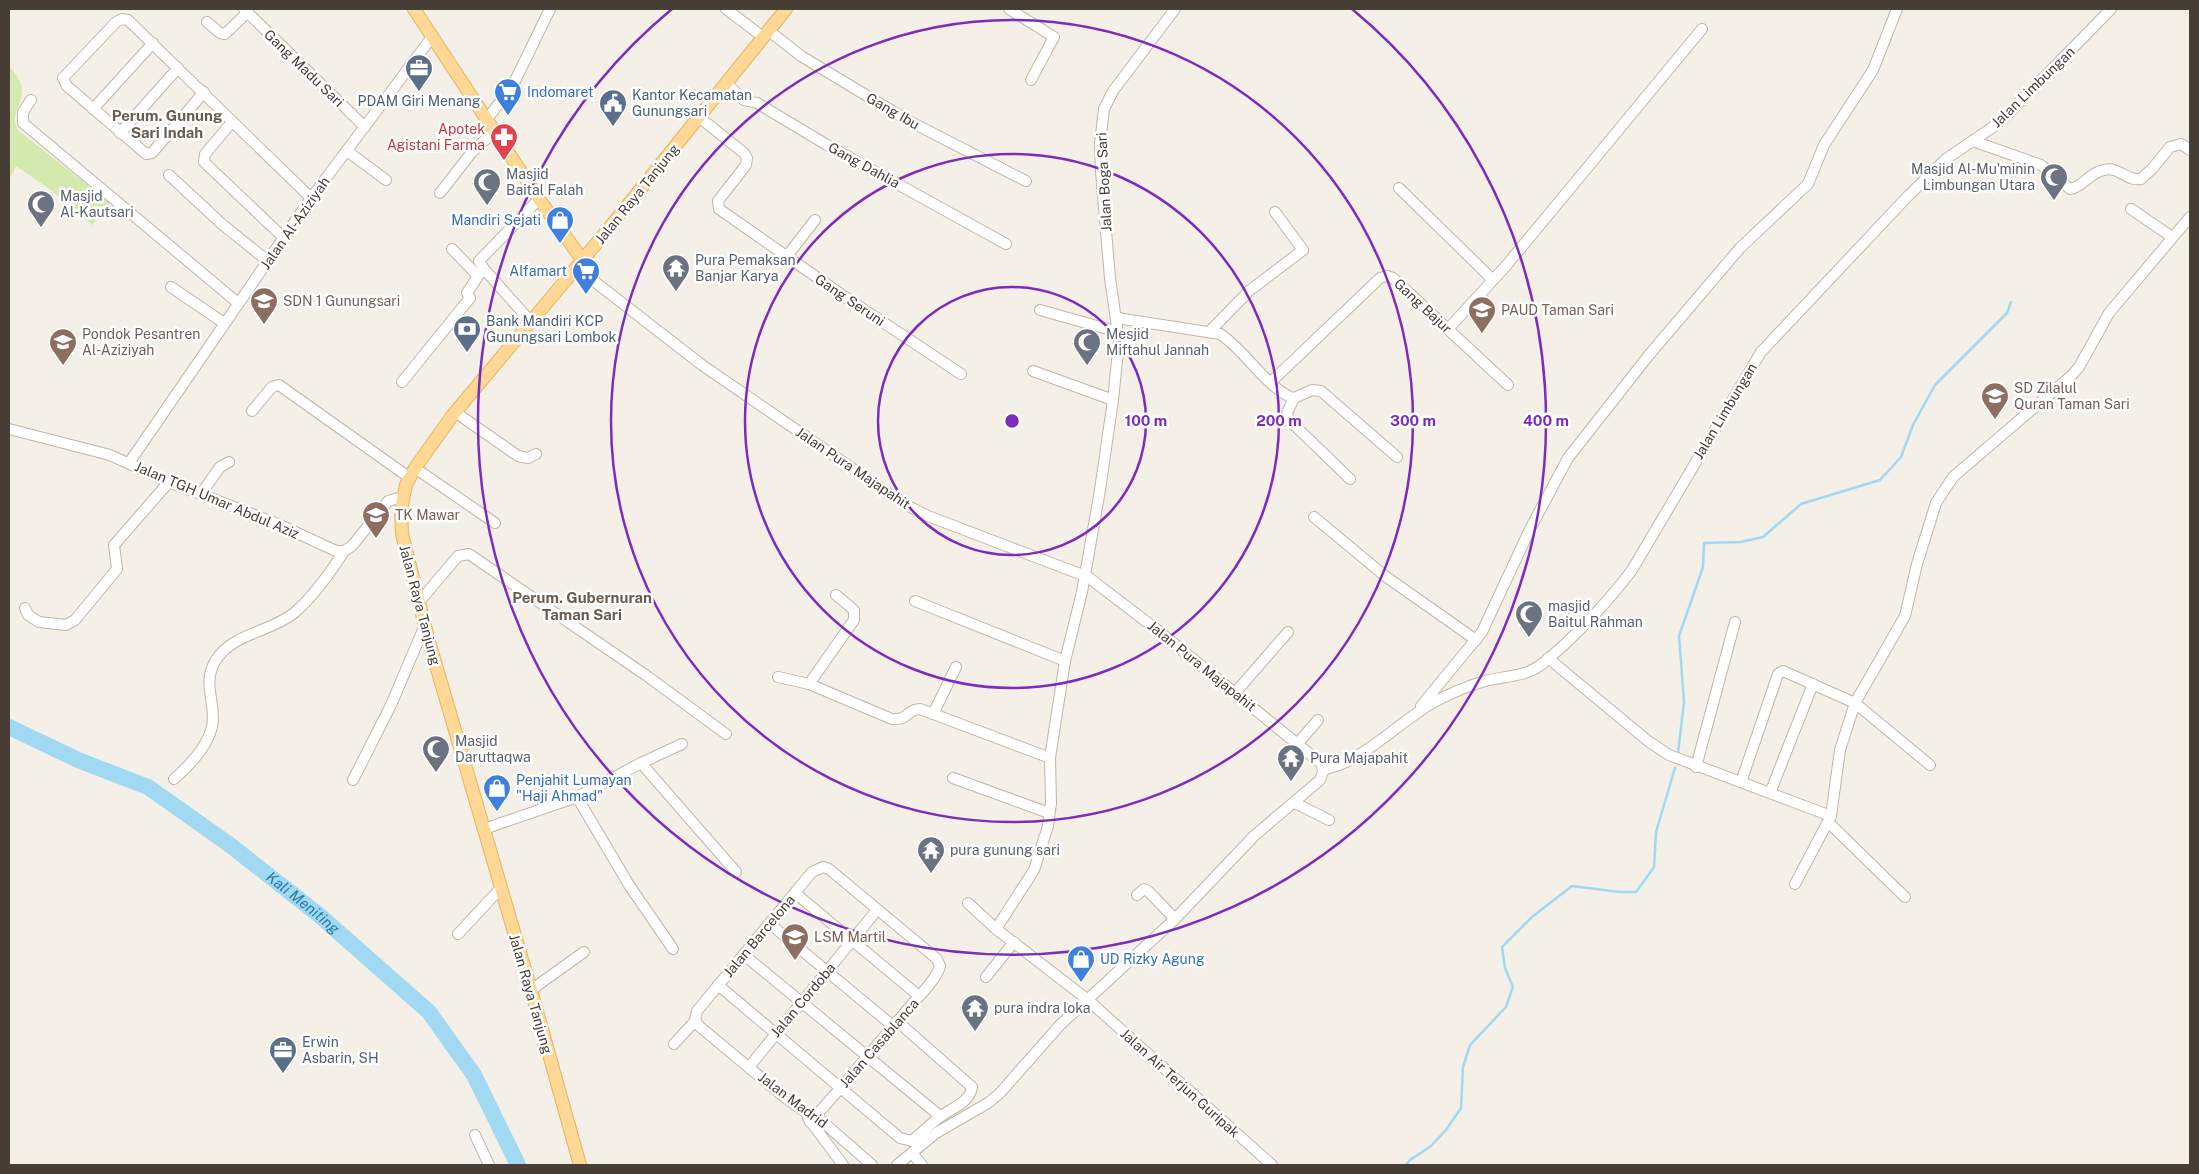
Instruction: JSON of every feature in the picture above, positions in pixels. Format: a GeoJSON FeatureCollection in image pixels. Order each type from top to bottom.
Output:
{"type":"FeatureCollection","features":[{"type":"Feature","properties":{"kind":"main road"},"geometry":{"type":"LineString","coordinates":[[414,9],[495,130],[580,264]]}},
{"type":"Feature","properties":{"kind":"main road","name":"Jalan Raya Tanjung"},"geometry":{"type":"LineString","coordinates":[[580,1165],[425,624],[402,534],[400,518],[402,497],[412,473],[455,412],[580,264],[786,9]]}},
{"type":"Feature","properties":{"kind":"street"},"geometry":{"type":"LineString","coordinates":[[487,119],[513,85],[550,9]]}},
{"type":"Feature","properties":{"kind":"street","name":"Gang Ibu"},"geometry":{"type":"LineString","coordinates":[[726,9],[907,120],[1026,181]]}},
{"type":"Feature","properties":{"kind":"street"},"geometry":{"type":"LineString","coordinates":[[1009,9],[1054,37],[1031,80]]}},
{"type":"Feature","properties":{"kind":"street","name":"Jalan Boga Sari"},"geometry":{"type":"LineString","coordinates":[[996,929],[1034,870],[1042,847],[1049,813],[1050,758],[1065,660],[1084,575],[1113,400],[1119,353],[1117,318],[1110,278],[1101,172],[1103,115],[1113,91],[1175,9]]}},
{"type":"Feature","properties":{"kind":"street"},"geometry":{"type":"LineString","coordinates":[[1416,712],[1476,640],[1492,614],[1530,529],[1568,458],[1649,356],[1740,248],[1808,184],[1824,145],[1873,70],[1897,9]]}},
{"type":"Feature","properties":{"kind":"street","name":"Jalan Limbungan"},"geometry":{"type":"LineString","coordinates":[[1323,769],[1347,762],[1416,712],[1447,695],[1472,685],[1530,671],[1548,658],[1609,598],[1632,570],[1761,352],[1908,196],[1946,159],[1973,141],[2011,111],[2111,9]]}},
{"type":"Feature","properties":{"kind":"street"},"geometry":{"type":"LineString","coordinates":[[207,22],[220,33],[225,34],[246,11]]}},
{"type":"Feature","properties":{"kind":"street","name":"Gang Madu Sari"},"geometry":{"type":"LineString","coordinates":[[246,11],[365,127]]}},
{"type":"Feature","properties":{"kind":"street"},"geometry":{"type":"LineString","coordinates":[[204,92],[152,152],[148,154],[142,153],[66,86],[63,80],[65,74],[110,28],[120,20],[130,22],[204,92],[232,122],[311,198]]}},
{"type":"Feature","properties":{"kind":"street"},"geometry":{"type":"LineString","coordinates":[[1448,329],[1493,280],[1702,29]]}},
{"type":"Feature","properties":{"kind":"street","name":"Jalan Al-Aziziyah"},"geometry":{"type":"LineString","coordinates":[[129,463],[238,303],[285,239],[311,198],[432,38]]}},
{"type":"Feature","properties":{"kind":"street"},"geometry":{"type":"LineString","coordinates":[[93,109],[153,43]]}},
{"type":"Feature","properties":{"kind":"street"},"geometry":{"type":"LineString","coordinates":[[120,133],[178,68]]}},
{"type":"Feature","properties":{"kind":"street","name":"Gang Dahlia"},"geometry":{"type":"LineString","coordinates":[[726,83],[746,101],[757,103],[822,142],[1006,244]]}},
{"type":"Feature","properties":{"kind":"street"},"geometry":{"type":"LineString","coordinates":[[31,100],[22,112],[23,123],[238,303]]}},
{"type":"Feature","properties":{"kind":"street","name":"Gang Seruni"},"geometry":{"type":"LineString","coordinates":[[699,117],[744,153],[747,158],[746,165],[718,201],[718,208],[961,374]]}},
{"type":"Feature","properties":{"kind":"street"},"geometry":{"type":"LineString","coordinates":[[232,122],[205,154],[204,162],[285,239]]}},
{"type":"Feature","properties":{"kind":"street"},"geometry":{"type":"LineString","coordinates":[[440,193],[472,152],[495,130]]}},
{"type":"Feature","properties":{"kind":"street"},"geometry":{"type":"LineString","coordinates":[[1973,141],[2041,165],[2070,189],[2105,169],[2118,171],[2134,180],[2141,179],[2173,145],[2183,144],[2190,150]]}},
{"type":"Feature","properties":{"kind":"street"},"geometry":{"type":"LineString","coordinates":[[347,150],[386,180]]}},
{"type":"Feature","properties":{"kind":"street"},"geometry":{"type":"LineString","coordinates":[[169,175],[224,225],[269,262]]}},
{"type":"Feature","properties":{"kind":"street"},"geometry":{"type":"LineString","coordinates":[[1399,188],[1493,280]]}},
{"type":"Feature","properties":{"kind":"street"},"geometry":{"type":"LineString","coordinates":[[402,382],[470,298],[467,293],[481,272],[479,261],[539,199]]}},
{"type":"Feature","properties":{"kind":"street"},"geometry":{"type":"LineString","coordinates":[[2132,209],[2172,237]]}},
{"type":"Feature","properties":{"kind":"street"},"geometry":{"type":"LineString","coordinates":[[1210,331],[1249,290],[1303,250],[1276,212]]}},
{"type":"Feature","properties":{"kind":"street"},"geometry":{"type":"LineString","coordinates":[[1795,884],[1830,819],[1840,750],[1855,703],[1905,616],[1917,564],[1940,494],[1953,477],[2071,376],[2079,367],[2109,313],[2190,217]]}},
{"type":"Feature","properties":{"kind":"street"},"geometry":{"type":"LineString","coordinates":[[787,256],[815,220]]}},
{"type":"Feature","properties":{"kind":"street"},"geometry":{"type":"LineString","coordinates":[[452,248],[481,272],[531,322]]}},
{"type":"Feature","properties":{"kind":"street","name":"Jalan Pura Majapahit"},"geometry":{"type":"LineString","coordinates":[[580,264],[702,365],[904,504],[928,516],[1084,575],[1115,596],[1298,743],[1322,764],[1323,769]]}},
{"type":"Feature","properties":{"kind":"street","name":"Gang Bajur"},"geometry":{"type":"LineString","coordinates":[[1271,382],[1384,276],[1393,278],[1508,384]]}},
{"type":"Feature","properties":{"kind":"street"},"geometry":{"type":"LineString","coordinates":[[171,287],[224,324]]}},
{"type":"Feature","properties":{"kind":"street"},"geometry":{"type":"LineString","coordinates":[[1040,310],[1118,332]]}},
{"type":"Feature","properties":{"kind":"street"},"geometry":{"type":"LineString","coordinates":[[1117,318],[1210,331],[1230,341],[1271,382],[1294,398]]}},
{"type":"Feature","properties":{"kind":"street"},"geometry":{"type":"LineString","coordinates":[[1033,372],[1113,400]]}},
{"type":"Feature","properties":{"kind":"street"},"geometry":{"type":"LineString","coordinates":[[252,411],[273,386],[279,385],[412,473],[495,523]]}},
{"type":"Feature","properties":{"kind":"street"},"geometry":{"type":"LineString","coordinates":[[1350,478],[1288,420],[1286,413],[1294,398],[1312,390],[1321,391],[1397,457]]}},
{"type":"Feature","properties":{"kind":"street"},"geometry":{"type":"LineString","coordinates":[[455,412],[516,455],[526,458],[536,454]]}},
{"type":"Feature","properties":{"kind":"street","name":"Jalan TGH Umar Abdul Aziz"},"geometry":{"type":"LineString","coordinates":[[9,429],[110,455],[169,482],[278,524],[333,550],[344,551]]}},
{"type":"Feature","properties":{"kind":"street"},"geometry":{"type":"LineString","coordinates":[[201,494],[220,467],[229,462]]}},
{"type":"Feature","properties":{"kind":"street"},"geometry":{"type":"LineString","coordinates":[[25,608],[28,615],[39,622],[61,626],[75,620],[117,569],[114,545],[169,482]]}},
{"type":"Feature","properties":{"kind":"street"},"geometry":{"type":"LineString","coordinates":[[174,779],[196,756],[212,728],[210,673],[216,659],[230,645],[294,613],[331,570],[344,551],[354,544],[388,501],[402,497]]}},
{"type":"Feature","properties":{"kind":"street"},"geometry":{"type":"LineString","coordinates":[[1314,517],[1385,576],[1476,640]]}},
{"type":"Feature","properties":{"kind":"street"},"geometry":{"type":"LineString","coordinates":[[420,601],[458,556],[469,554],[647,676],[726,734]]}},
{"type":"Feature","properties":{"kind":"street"},"geometry":{"type":"LineString","coordinates":[[808,684],[854,620],[854,610],[836,595]]}},
{"type":"Feature","properties":{"kind":"street"},"geometry":{"type":"LineString","coordinates":[[915,601],[1065,660]]}},
{"type":"Feature","properties":{"kind":"street"},"geometry":{"type":"LineString","coordinates":[[1696,767],[1735,622]]}},
{"type":"Feature","properties":{"kind":"street"},"geometry":{"type":"LineString","coordinates":[[353,780],[392,705],[425,624]]}},
{"type":"Feature","properties":{"kind":"street"},"geometry":{"type":"LineString","coordinates":[[1235,693],[1288,632]]}},
{"type":"Feature","properties":{"kind":"street"},"geometry":{"type":"LineString","coordinates":[[1548,658],[1658,749],[1696,767],[1770,793],[1830,819],[1905,897]]}},
{"type":"Feature","properties":{"kind":"street"},"geometry":{"type":"LineString","coordinates":[[933,714],[956,667]]}},
{"type":"Feature","properties":{"kind":"street"},"geometry":{"type":"LineString","coordinates":[[1740,782],[1778,674],[1781,672],[1788,672],[1855,703],[1930,765]]}},
{"type":"Feature","properties":{"kind":"street"},"geometry":{"type":"LineString","coordinates":[[778,678],[808,684],[892,719],[906,717],[916,709],[1050,758]]}},
{"type":"Feature","properties":{"kind":"street"},"geometry":{"type":"LineString","coordinates":[[1770,793],[1813,684]]}},
{"type":"Feature","properties":{"kind":"street"},"geometry":{"type":"LineString","coordinates":[[1298,743],[1318,720]]}},
{"type":"Feature","properties":{"kind":"street"},"geometry":{"type":"LineString","coordinates":[[484,829],[577,797],[682,744]]}},
{"type":"Feature","properties":{"kind":"street"},"geometry":{"type":"LineString","coordinates":[[640,764],[736,872]]}},
{"type":"Feature","properties":{"kind":"street"},"geometry":{"type":"LineString","coordinates":[[897,1165],[948,1124],[994,1099],[1060,1025],[1175,920],[1244,846],[1320,780],[1323,769]]}},
{"type":"Feature","properties":{"kind":"street"},"geometry":{"type":"LineString","coordinates":[[953,778],[1049,813]]}},
{"type":"Feature","properties":{"kind":"street"},"geometry":{"type":"LineString","coordinates":[[577,797],[628,885],[673,949]]}},
{"type":"Feature","properties":{"kind":"street"},"geometry":{"type":"LineString","coordinates":[[1294,803],[1329,820]]}},
{"type":"Feature","properties":{"kind":"street","name":"Jalan Barcelona"},"geometry":{"type":"LineString","coordinates":[[674,1044],[718,985],[815,869],[829,869],[877,910]]}},
{"type":"Feature","properties":{"kind":"street"},"geometry":{"type":"LineString","coordinates":[[458,934],[500,889]]}},
{"type":"Feature","properties":{"kind":"street"},"geometry":{"type":"LineString","coordinates":[[1137,896],[1144,890],[1148,891],[1175,920]]}},
{"type":"Feature","properties":{"kind":"street"},"geometry":{"type":"LineString","coordinates":[[795,893],[919,996]]}},
{"type":"Feature","properties":{"kind":"street","name":"Jalan Air Terjun Guripak"},"geometry":{"type":"LineString","coordinates":[[968,903],[996,929],[1088,1000],[1272,1165]]}},
{"type":"Feature","properties":{"kind":"street","name":"Jalan Cordoba"},"geometry":{"type":"LineString","coordinates":[[749,1067],[800,1003],[830,974],[852,941],[877,910]]}},
{"type":"Feature","properties":{"kind":"street","name":"Jalan Casablanca"},"geometry":{"type":"LineString","coordinates":[[813,1119],[843,1090],[866,1057],[940,970],[938,961],[877,910]]}},
{"type":"Feature","properties":{"kind":"street"},"geometry":{"type":"LineString","coordinates":[[718,985],[904,1140],[912,1141],[940,1116],[966,1099],[972,1090],[969,1084],[770,924]]}},
{"type":"Feature","properties":{"kind":"street"},"geometry":{"type":"LineString","coordinates":[[986,977],[1014,942]]}},
{"type":"Feature","properties":{"kind":"street"},"geometry":{"type":"LineString","coordinates":[[531,990],[584,952]]}},
{"type":"Feature","properties":{"kind":"street"},"geometry":{"type":"LineString","coordinates":[[744,955],[800,1003],[940,1116]]}},
{"type":"Feature","properties":{"kind":"street","name":"Jalan Madrid"},"geometry":{"type":"LineString","coordinates":[[695,1018],[749,1067],[872,1165]]}},
{"type":"Feature","properties":{"kind":"street"},"geometry":{"type":"LineString","coordinates":[[813,1119],[842,1165]]}},
{"type":"Feature","properties":{"kind":"street"},"geometry":{"type":"LineString","coordinates":[[475,1135],[489,1165]]}},
{"type":"Feature","properties":{"kind":"street"},"geometry":{"type":"LineString","coordinates":[[912,1153],[922,1165]]}},
{"type":"Feature","properties":{"kind":"green space"},"geometry":{"type":"Polygon","coordinates":[[[9,66],[18,77],[22,87],[22,95],[15,115],[19,131],[110,203],[92,225],[51,190],[16,166],[9,180],[9,66]]]}},
{"type":"Feature","properties":{"kind":"waterway"},"geometry":{"type":"LineString","coordinates":[[1678,753],[1684,702],[1679,636],[1703,567],[1704,543],[1741,542],[1763,537],[1801,504],[1880,480],[1901,457],[1913,425],[1935,385],[2007,313],[2011,302]]}},
{"type":"Feature","properties":{"kind":"waterway","name":"Kali Meniting"},"geometry":{"type":"LineString","coordinates":[[9,727],[78,760],[148,787],[230,845],[319,915],[429,1012],[474,1075],[518,1165]]}},
{"type":"Feature","properties":{"kind":"waterway"},"geometry":{"type":"LineString","coordinates":[[1406,1165],[1410,1160],[1431,1146],[1446,1130],[1461,1108],[1463,1067],[1470,1045],[1506,1007],[1513,987],[1505,968],[1502,947],[1532,917],[1572,886],[1636,892],[1654,867],[1656,832],[1675,768]]}},
{"type":"Feature","properties":{"kind":"place","name":"PDAM Giri Menang"},"geometry":{"type":"Point","coordinates":[419,92]}},
{"type":"Feature","properties":{"kind":"place","name":"Indomaret"},"geometry":{"type":"Point","coordinates":[508,116]}},
{"type":"Feature","properties":{"kind":"place","name":"Kantor Kecamatan Gunungsari"},"geometry":{"type":"Point","coordinates":[613,127]}},
{"type":"Feature","properties":{"kind":"place","name":"Apotek Agistani Farma"},"geometry":{"type":"Point","coordinates":[504,161]}},
{"type":"Feature","properties":{"kind":"place","name":"Masjid Al-Mu'minin Limbungan Utara"},"geometry":{"type":"Point","coordinates":[2054,201]}},
{"type":"Feature","properties":{"kind":"place","name":"Masjid Baital Falah"},"geometry":{"type":"Point","coordinates":[487,206]}},
{"type":"Feature","properties":{"kind":"place","name":"Masjid Al-Kautsari"},"geometry":{"type":"Point","coordinates":[41,228]}},
{"type":"Feature","properties":{"kind":"place","name":"Mandiri Sejati"},"geometry":{"type":"Point","coordinates":[560,244]}},
{"type":"Feature","properties":{"kind":"place","name":"Pura Pemaksan Banjar Karya"},"geometry":{"type":"Point","coordinates":[676,292]}},
{"type":"Feature","properties":{"kind":"place","name":"Alfamart"},"geometry":{"type":"Point","coordinates":[586,295]}},
{"type":"Feature","properties":{"kind":"place","name":"SDN 1 Gunungsari"},"geometry":{"type":"Point","coordinates":[264,325]}},
{"type":"Feature","properties":{"kind":"place","name":"PAUD Taman Sari"},"geometry":{"type":"Point","coordinates":[1482,334]}},
{"type":"Feature","properties":{"kind":"place","name":"Bank Mandiri KCP Gunungsari Lombok"},"geometry":{"type":"Point","coordinates":[467,353]}},
{"type":"Feature","properties":{"kind":"place","name":"Pondok Pesantren Al-Aziziyah"},"geometry":{"type":"Point","coordinates":[63,366]}},
{"type":"Feature","properties":{"kind":"place","name":"Mesjid Miftahul Jannah"},"geometry":{"type":"Point","coordinates":[1087,366]}},
{"type":"Feature","properties":{"kind":"place","name":"SD Zilalul Quran Taman Sari"},"geometry":{"type":"Point","coordinates":[1995,420]}},
{"type":"Feature","properties":{"kind":"place","name":"TK Mawar"},"geometry":{"type":"Point","coordinates":[376,539]}},
{"type":"Feature","properties":{"kind":"place","name":"masjid Baitul Rahman"},"geometry":{"type":"Point","coordinates":[1529,638]}},
{"type":"Feature","properties":{"kind":"place","name":"Masjid Daruttaqwa"},"geometry":{"type":"Point","coordinates":[436,773]}},
{"type":"Feature","properties":{"kind":"place","name":"Pura Majapahit"},"geometry":{"type":"Point","coordinates":[1291,782]}},
{"type":"Feature","properties":{"kind":"place","name":"Penjahit Lumayan \"Haji Ahmad\""},"geometry":{"type":"Point","coordinates":[497,812]}},
{"type":"Feature","properties":{"kind":"place","name":"pura gunung sari"},"geometry":{"type":"Point","coordinates":[931,874]}},
{"type":"Feature","properties":{"kind":"place","name":"LSM Martil"},"geometry":{"type":"Point","coordinates":[795,961]}},
{"type":"Feature","properties":{"kind":"place","name":"UD Rizky Agung"},"geometry":{"type":"Point","coordinates":[1081,983]}},
{"type":"Feature","properties":{"kind":"place","name":"pura indra loka"},"geometry":{"type":"Point","coordinates":[975,1032]}},
{"type":"Feature","properties":{"kind":"place","name":"Erwin Asbarin, SH"},"geometry":{"type":"Point","coordinates":[283,1074]}},
{"type":"Feature","properties":{"kind":"district","name":"Perum. Gunung Sari Indah"},"geometry":{"type":"Point","coordinates":[167,124]}},
{"type":"Feature","properties":{"kind":"district","name":"Perum. Gubernuran Taman Sari"},"geometry":{"type":"Point","coordinates":[582,606]}}]}
